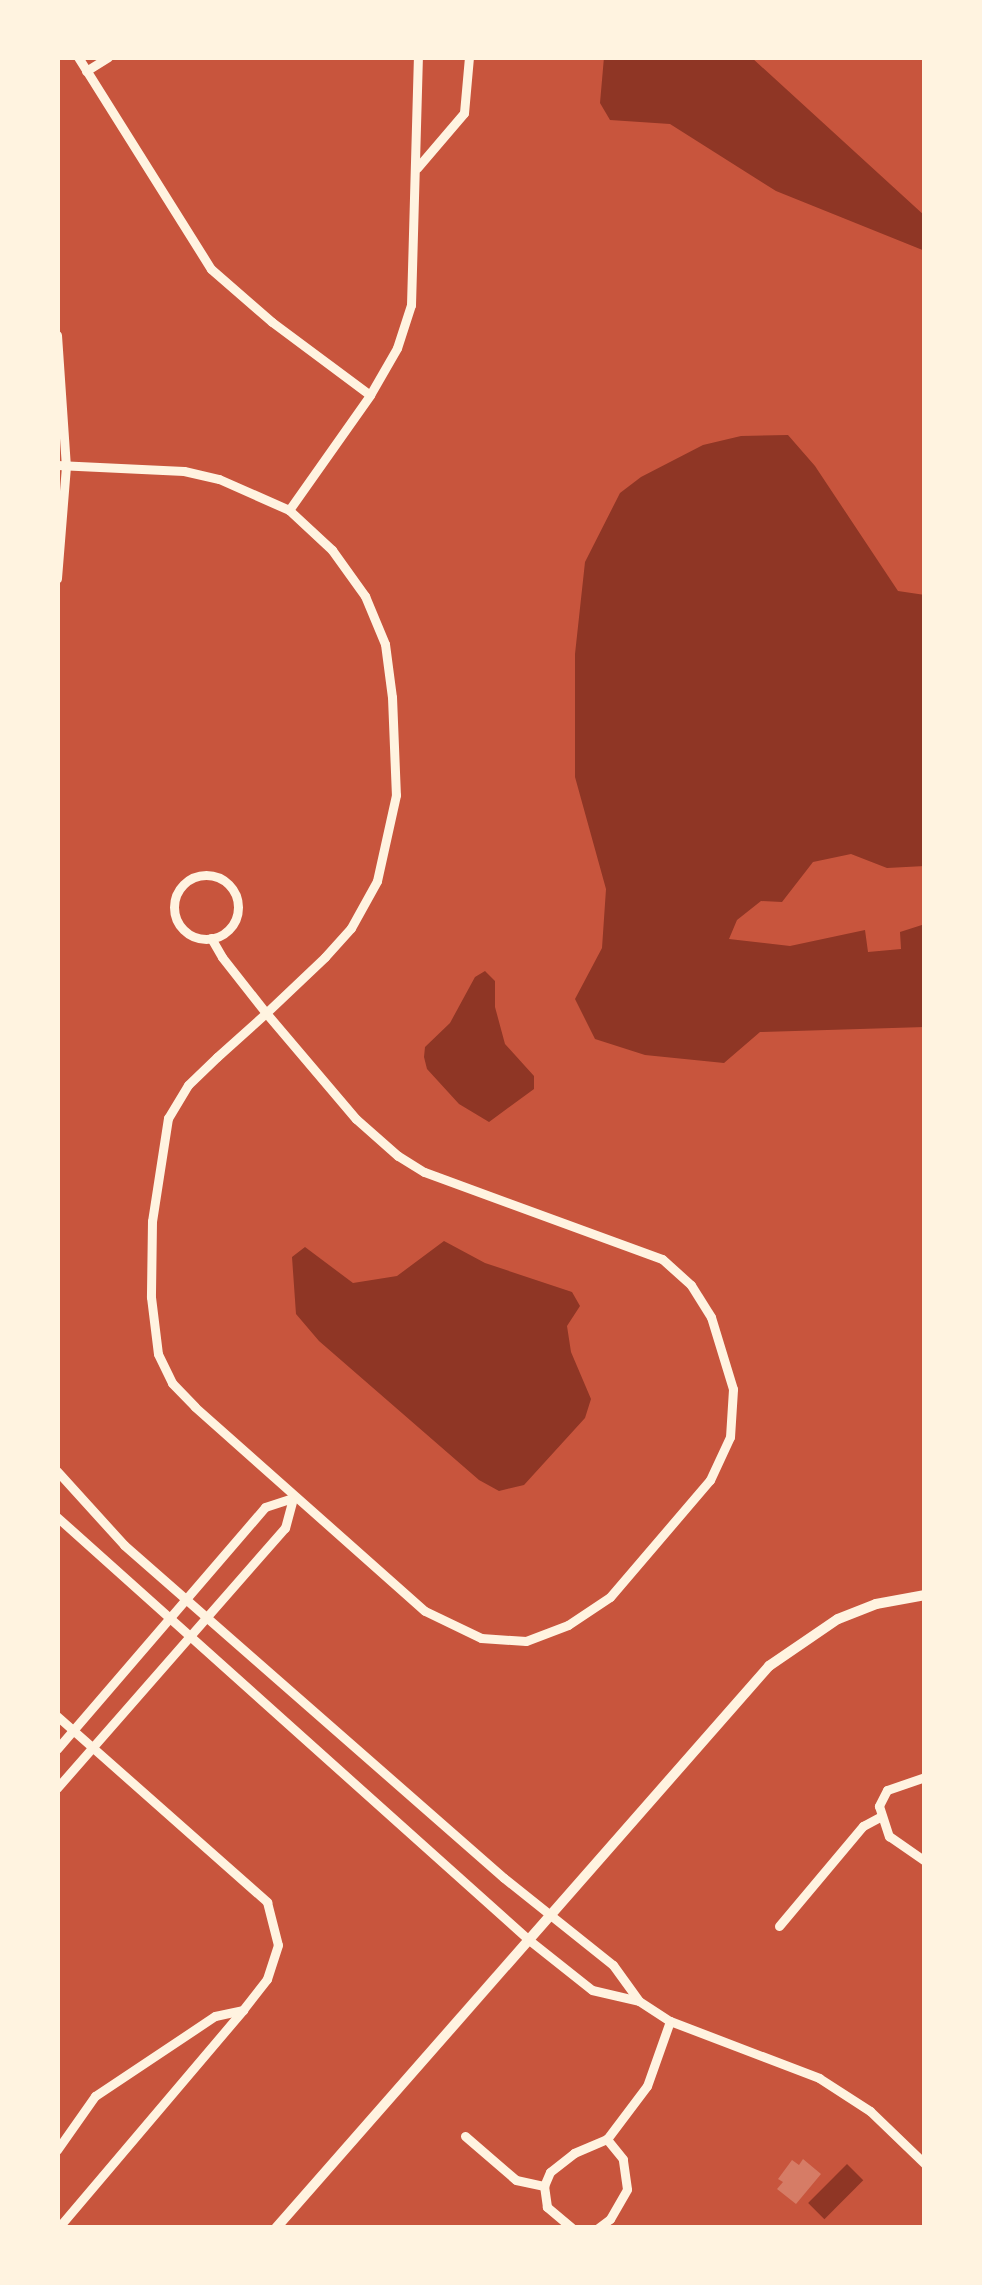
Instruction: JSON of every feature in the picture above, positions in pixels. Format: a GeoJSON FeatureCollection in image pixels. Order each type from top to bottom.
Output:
{"type":"FeatureCollection","features":[{"type":"Feature","properties":{"kind":"street"},"geometry":{"type":"LineString","coordinates":[[77,57],[212,269],[272,322],[370,395]]}},
{"type":"Feature","properties":{"kind":"street"},"geometry":{"type":"LineString","coordinates":[[86,71],[108,57]]}},
{"type":"Feature","properties":{"kind":"street"},"geometry":{"type":"LineString","coordinates":[[289,510],[370,395],[397,348],[411,305],[418,57]]}},
{"type":"Feature","properties":{"kind":"street"},"geometry":{"type":"LineString","coordinates":[[416,167],[464,113],[469,57]]}},
{"type":"Feature","properties":{"kind":"street"},"geometry":{"type":"LineString","coordinates":[[57,335],[62,466],[57,579]]}},
{"type":"Feature","properties":{"kind":"street"},"geometry":{"type":"LineString","coordinates":[[62,466],[184,471],[219,479],[289,510],[332,550],[365,596],[386,644],[397,795],[377,880],[351,928],[266,1013],[188,1085],[168,1118],[155,1174],[151,1297],[158,1354],[172,1383],[293,1498],[425,1611],[481,1638],[526,1641],[568,1625],[610,1597],[710,1480],[730,1437],[733,1389],[711,1317],[691,1285],[662,1259],[424,1172],[356,1119],[266,1013],[211,938],[183,928],[175,910],[186,882],[205,875],[225,881],[238,909],[230,929],[211,938]]}},
{"type":"Feature","properties":{"kind":"street"},"geometry":{"type":"LineString","coordinates":[[57,1471],[124,1545],[613,1965],[639,2001]]}},
{"type":"Feature","properties":{"kind":"street"},"geometry":{"type":"LineString","coordinates":[[57,1748],[266,1508],[293,1498]]}},
{"type":"Feature","properties":{"kind":"street"},"geometry":{"type":"LineString","coordinates":[[57,1788],[285,1528],[293,1498]]}},
{"type":"Feature","properties":{"kind":"street"},"geometry":{"type":"LineString","coordinates":[[57,1517],[529,1940],[592,1990],[639,2001],[670,2021],[819,2078],[870,2111],[925,2164]]}},
{"type":"Feature","properties":{"kind":"street"},"geometry":{"type":"LineString","coordinates":[[276,2228],[769,1666],[838,1619],[876,1604],[925,1594]]}},
{"type":"Feature","properties":{"kind":"street"},"geometry":{"type":"LineString","coordinates":[[57,1716],[267,1902],[278,1945],[267,1978],[58,2228]]}},
{"type":"Feature","properties":{"kind":"street"},"geometry":{"type":"LineString","coordinates":[[925,1777],[887,1790],[880,1817],[889,1836],[925,1862]]}},
{"type":"Feature","properties":{"kind":"street"},"geometry":{"type":"LineString","coordinates":[[779,1926],[863,1826],[880,1817]]}},
{"type":"Feature","properties":{"kind":"street"},"geometry":{"type":"LineString","coordinates":[[57,2150],[95,2096],[215,2017],[242,2010]]}},
{"type":"Feature","properties":{"kind":"street"},"geometry":{"type":"LineString","coordinates":[[572,2228],[547,2207],[544,2186],[550,2172],[574,2153],[607,2139],[647,2086],[670,2021]]}},
{"type":"Feature","properties":{"kind":"street"},"geometry":{"type":"LineString","coordinates":[[465,2136],[516,2180],[544,2186]]}},
{"type":"Feature","properties":{"kind":"street"},"geometry":{"type":"LineString","coordinates":[[598,2228],[610,2219],[626,2189],[623,2159],[607,2139]]}},
{"type":"Feature","properties":{"kind":"shaded area"},"geometry":{"type":"Polygon","coordinates":[[[604,57],[751,57],[925,216],[925,251],[776,191],[670,124],[610,120],[600,103],[604,57]]]}},
{"type":"Feature","properties":{"kind":"shaded area"},"geometry":{"type":"Polygon","coordinates":[[[788,435],[815,466],[898,591],[925,595],[925,866],[887,868],[851,854],[813,862],[782,902],[761,901],[737,920],[729,939],[790,946],[865,930],[868,952],[901,949],[900,932],[925,924],[925,1027],[760,1032],[724,1063],[645,1055],[595,1039],[575,999],[602,948],[606,889],[575,777],[575,654],[585,562],[620,493],[641,477],[703,445],[741,436],[788,435]]]}},
{"type":"Feature","properties":{"kind":"shaded area"},"geometry":{"type":"Polygon","coordinates":[[[485,971],[495,981],[495,1007],[505,1044],[534,1076],[534,1089],[489,1122],[459,1104],[427,1069],[424,1057],[425,1047],[450,1023],[475,977],[485,971]]]}},
{"type":"Feature","properties":{"kind":"shaded area"},"geometry":{"type":"Polygon","coordinates":[[[444,1241],[485,1263],[572,1292],[580,1306],[567,1326],[571,1352],[591,1399],[585,1418],[524,1485],[499,1491],[479,1480],[319,1341],[296,1314],[292,1257],[305,1247],[353,1283],[397,1276],[444,1241]]]}},
{"type":"Feature","properties":{"kind":"shaded area"},"geometry":{"type":"Polygon","coordinates":[[[847,2164],[863,2180],[824,2219],[808,2203],[847,2164]]]}},
{"type":"Feature","properties":{"kind":"building"},"geometry":{"type":"Polygon","coordinates":[[[803,2159],[821,2174],[796,2204],[777,2189],[783,2182],[778,2179],[792,2160],[799,2165],[803,2159]]]}}]}
